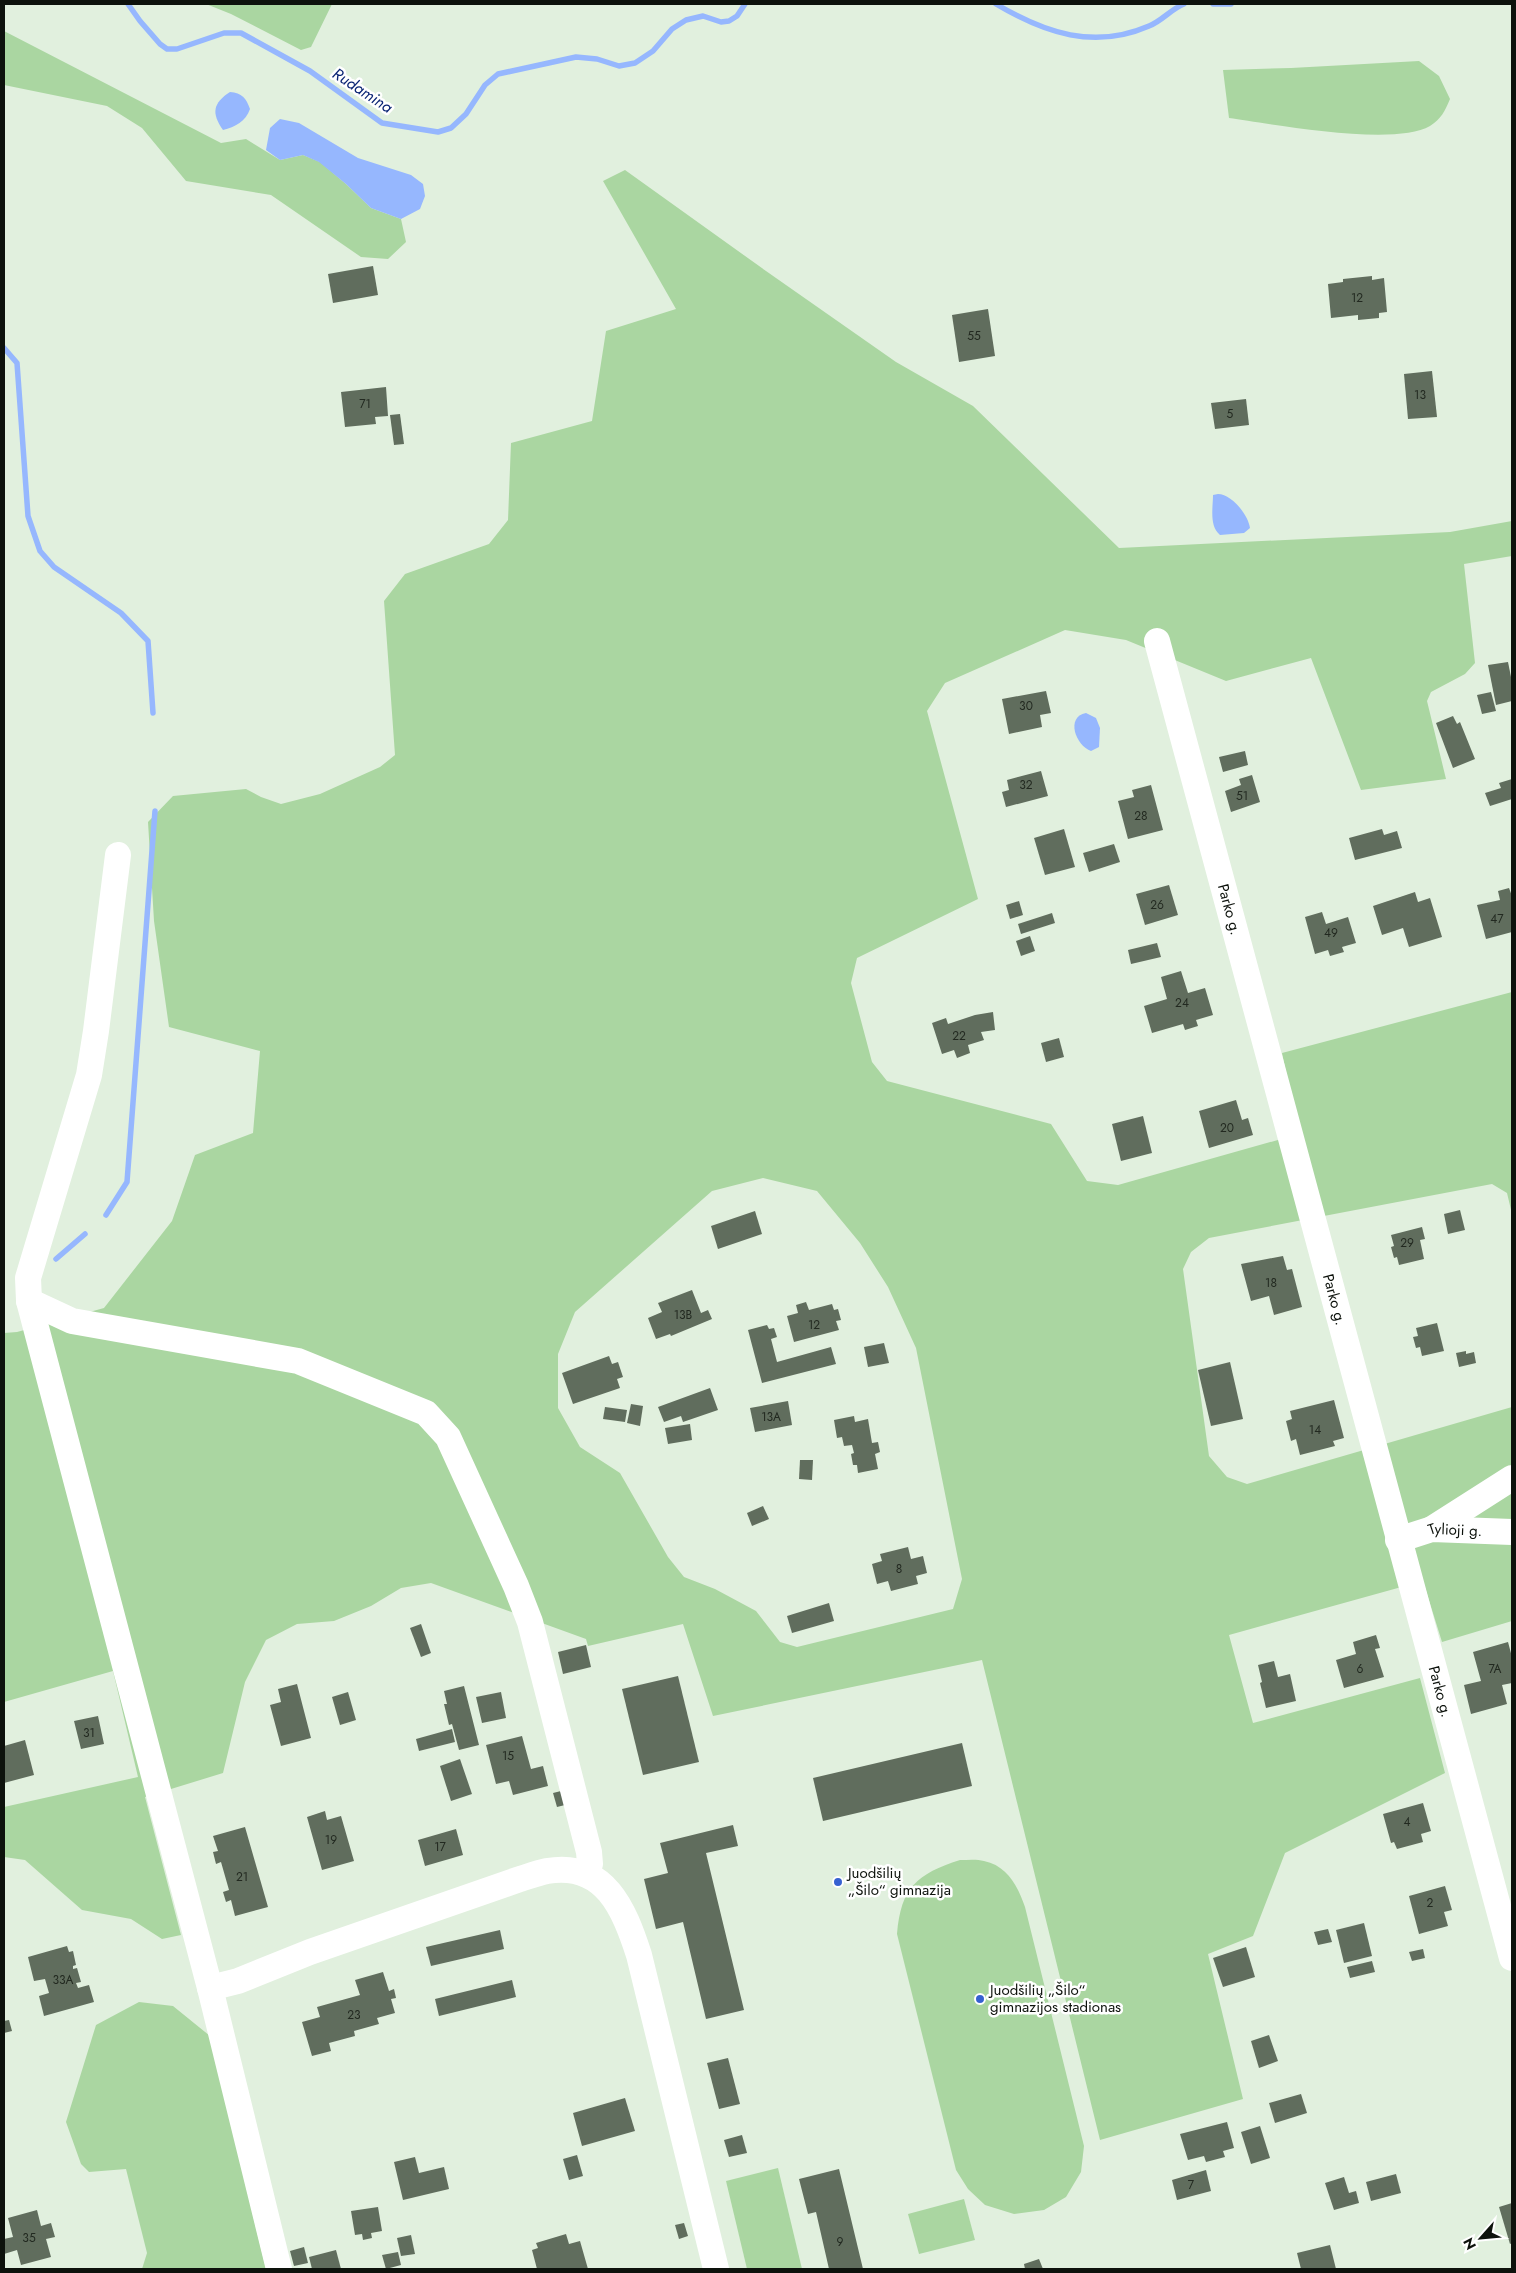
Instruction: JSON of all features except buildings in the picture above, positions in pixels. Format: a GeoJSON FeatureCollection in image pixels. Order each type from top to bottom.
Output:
{"type":"FeatureCollection","features":[{"type":"Feature","properties":{"kind":"street","name":"Parko g."},"geometry":{"type":"LineString","coordinates":[[1157,641],[1512,1958]]}},
{"type":"Feature","properties":{"kind":"street"},"geometry":{"type":"LineString","coordinates":[[118,856],[89,1075],[28,1278],[29,1301],[210,1988],[279,2269]]}},
{"type":"Feature","properties":{"kind":"street"},"geometry":{"type":"LineString","coordinates":[[29,1301],[72,1321],[298,1361],[426,1413],[448,1438],[516,1586],[530,1622],[589,1852],[590,1864],[586,1874]]}},
{"type":"Feature","properties":{"kind":"street"},"geometry":{"type":"LineString","coordinates":[[1432,1529],[1512,1478]]}},
{"type":"Feature","properties":{"kind":"street","name":"Tylioji g."},"geometry":{"type":"LineString","coordinates":[[1398,1540],[1432,1529],[1512,1532]]}},
{"type":"Feature","properties":{"kind":"street"},"geometry":{"type":"LineString","coordinates":[[210,1988],[238,1981],[310,1952],[517,1880],[547,1871],[569,1870],[586,1874],[604,1886],[618,1904],[629,1925],[639,1955],[716,2269]]}},
{"type":"Feature","properties":{"kind":"green space"},"geometry":{"type":"Polygon","coordinates":[[[206,4],[332,4],[311,47],[301,50],[231,14],[206,4]]]}},
{"type":"Feature","properties":{"kind":"green space"},"geometry":{"type":"Polygon","coordinates":[[[4,31],[221,143],[246,139],[280,160],[303,155],[320,162],[371,208],[401,219],[406,242],[388,259],[361,257],[271,195],[186,181],[142,128],[107,106],[4,85],[4,31]]]}},
{"type":"Feature","properties":{"kind":"green space"},"geometry":{"type":"Polygon","coordinates":[[[1419,61],[1439,76],[1450,99],[1437,121],[1430,126],[1413,132],[1362,134],[1332,132],[1229,118],[1223,70],[1419,61]]]}},
{"type":"Feature","properties":{"kind":"green space"},"geometry":{"type":"Polygon","coordinates":[[[625,170],[896,362],[973,406],[1119,548],[1450,532],[1512,521],[1512,556],[1464,564],[1475,663],[1465,674],[1431,692],[1427,701],[1446,779],[1361,790],[1311,658],[1226,681],[1126,640],[1065,630],[945,683],[927,711],[978,899],[857,958],[851,983],[872,1062],[887,1081],[1051,1124],[1087,1181],[1118,1185],[1299,1134],[1282,1053],[1512,992],[1512,1214],[1507,1193],[1492,1184],[1209,1238],[1191,1252],[1183,1269],[1209,1456],[1227,1477],[1247,1484],[1512,1407],[1512,1621],[1442,1642],[1423,1581],[1229,1635],[1253,1723],[1420,1678],[1445,1773],[1285,1853],[1253,1936],[1208,1954],[1243,2099],[1100,2140],[982,1660],[713,1716],[683,1624],[588,1646],[586,1639],[431,1583],[401,1588],[371,1606],[334,1621],[297,1624],[266,1640],[245,1682],[223,1773],[145,1797],[181,1935],[162,1939],[131,1919],[82,1910],[25,1860],[4,1857],[4,1807],[138,1777],[113,1671],[4,1702],[4,1333],[17,1332],[104,1308],[172,1221],[195,1155],[253,1133],[260,1051],[169,1027],[154,921],[148,822],[173,796],[246,789],[281,804],[320,794],[380,767],[395,755],[384,601],[405,574],[489,544],[508,520],[511,443],[592,421],[606,331],[676,309],[603,181],[625,170]],[[763,1178],[712,1191],[575,1312],[558,1354],[558,1408],[580,1447],[620,1473],[668,1557],[684,1577],[715,1589],[756,1611],[780,1642],[797,1647],[953,1609],[962,1579],[916,1348],[888,1287],[860,1243],[817,1191],[763,1178]]]}},
{"type":"Feature","properties":{"kind":"green space","name":"Juodšilių „Šilo“ gimnazijos stadionas"},"geometry":{"type":"Polygon","coordinates":[[[960,1860],[981,1860],[1000,1867],[1011,1878],[1019,1892],[1025,1907],[1084,2146],[1081,2172],[1066,2197],[1044,2210],[1014,2214],[985,2205],[968,2189],[956,2170],[897,1934],[902,1905],[914,1885],[922,1877],[933,1871],[960,1860]]]}},
{"type":"Feature","properties":{"kind":"green space"},"geometry":{"type":"Polygon","coordinates":[[[139,2002],[173,2006],[210,2036],[266,2269],[142,2269],[147,2253],[126,2169],[89,2172],[81,2164],[66,2122],[96,2025],[139,2002]]]}},
{"type":"Feature","properties":{"kind":"green space"},"geometry":{"type":"Polygon","coordinates":[[[778,2168],[802,2269],[747,2269],[726,2181],[778,2168]]]}},
{"type":"Feature","properties":{"kind":"green space"},"geometry":{"type":"Polygon","coordinates":[[[964,2199],[975,2240],[919,2254],[908,2214],[964,2199]]]}},
{"type":"Feature","properties":{"kind":"water"},"geometry":{"type":"Polygon","coordinates":[[[230,92],[243,97],[250,109],[240,123],[223,130],[215,113],[217,104],[230,92]]]}},
{"type":"Feature","properties":{"kind":"water"},"geometry":{"type":"Polygon","coordinates":[[[280,119],[299,123],[358,158],[411,175],[423,184],[425,196],[420,209],[401,219],[371,208],[319,162],[303,155],[280,160],[266,150],[270,128],[280,119]]]}},
{"type":"Feature","properties":{"kind":"water"},"geometry":{"type":"Polygon","coordinates":[[[1218,494],[1228,497],[1233,501],[1246,517],[1250,528],[1244,533],[1220,535],[1214,527],[1213,495],[1218,494]]]}},
{"type":"Feature","properties":{"kind":"water"},"geometry":{"type":"Polygon","coordinates":[[[1086,713],[1096,718],[1100,728],[1099,747],[1091,751],[1081,744],[1077,738],[1074,725],[1080,716],[1086,713]]]}},
{"type":"Feature","properties":{"kind":"waterway","name":"Rudamina"},"geometry":{"type":"LineString","coordinates":[[128,4],[140,21],[160,44],[167,49],[177,49],[224,33],[241,33],[310,71],[382,123],[438,132],[451,128],[466,114],[485,85],[498,74],[576,57],[597,59],[619,66],[635,63],[653,51],[672,29],[686,20],[703,16],[721,22],[729,21],[737,16],[745,4]]}},
{"type":"Feature","properties":{"kind":"waterway","name":"Rudamina"},"geometry":{"type":"LineString","coordinates":[[996,4],[1051,30],[1089,37],[1109,37],[1129,33],[1149,26],[1184,4]]}},
{"type":"Feature","properties":{"kind":"waterway","name":"Rudamina"},"geometry":{"type":"LineString","coordinates":[[1213,4],[1231,4]]}},
{"type":"Feature","properties":{"kind":"waterway"},"geometry":{"type":"LineString","coordinates":[[4,348],[17,363],[28,516],[40,551],[54,567],[121,613],[148,641],[153,713]]}},
{"type":"Feature","properties":{"kind":"waterway"},"geometry":{"type":"LineString","coordinates":[[106,1215],[127,1182],[155,811]]}},
{"type":"Feature","properties":{"kind":"waterway"},"geometry":{"type":"LineString","coordinates":[[56,1259],[85,1234]]}},
{"type":"Feature","properties":{"kind":"place","name":"Juodšilių „Šilo“ gimnazija"},"geometry":{"type":"Point","coordinates":[838,1882]}},
{"type":"Feature","properties":{"kind":"place","name":"Juodšilių „Šilo“ gimnazijos stadionas"},"geometry":{"type":"Point","coordinates":[980,1999]}}]}
